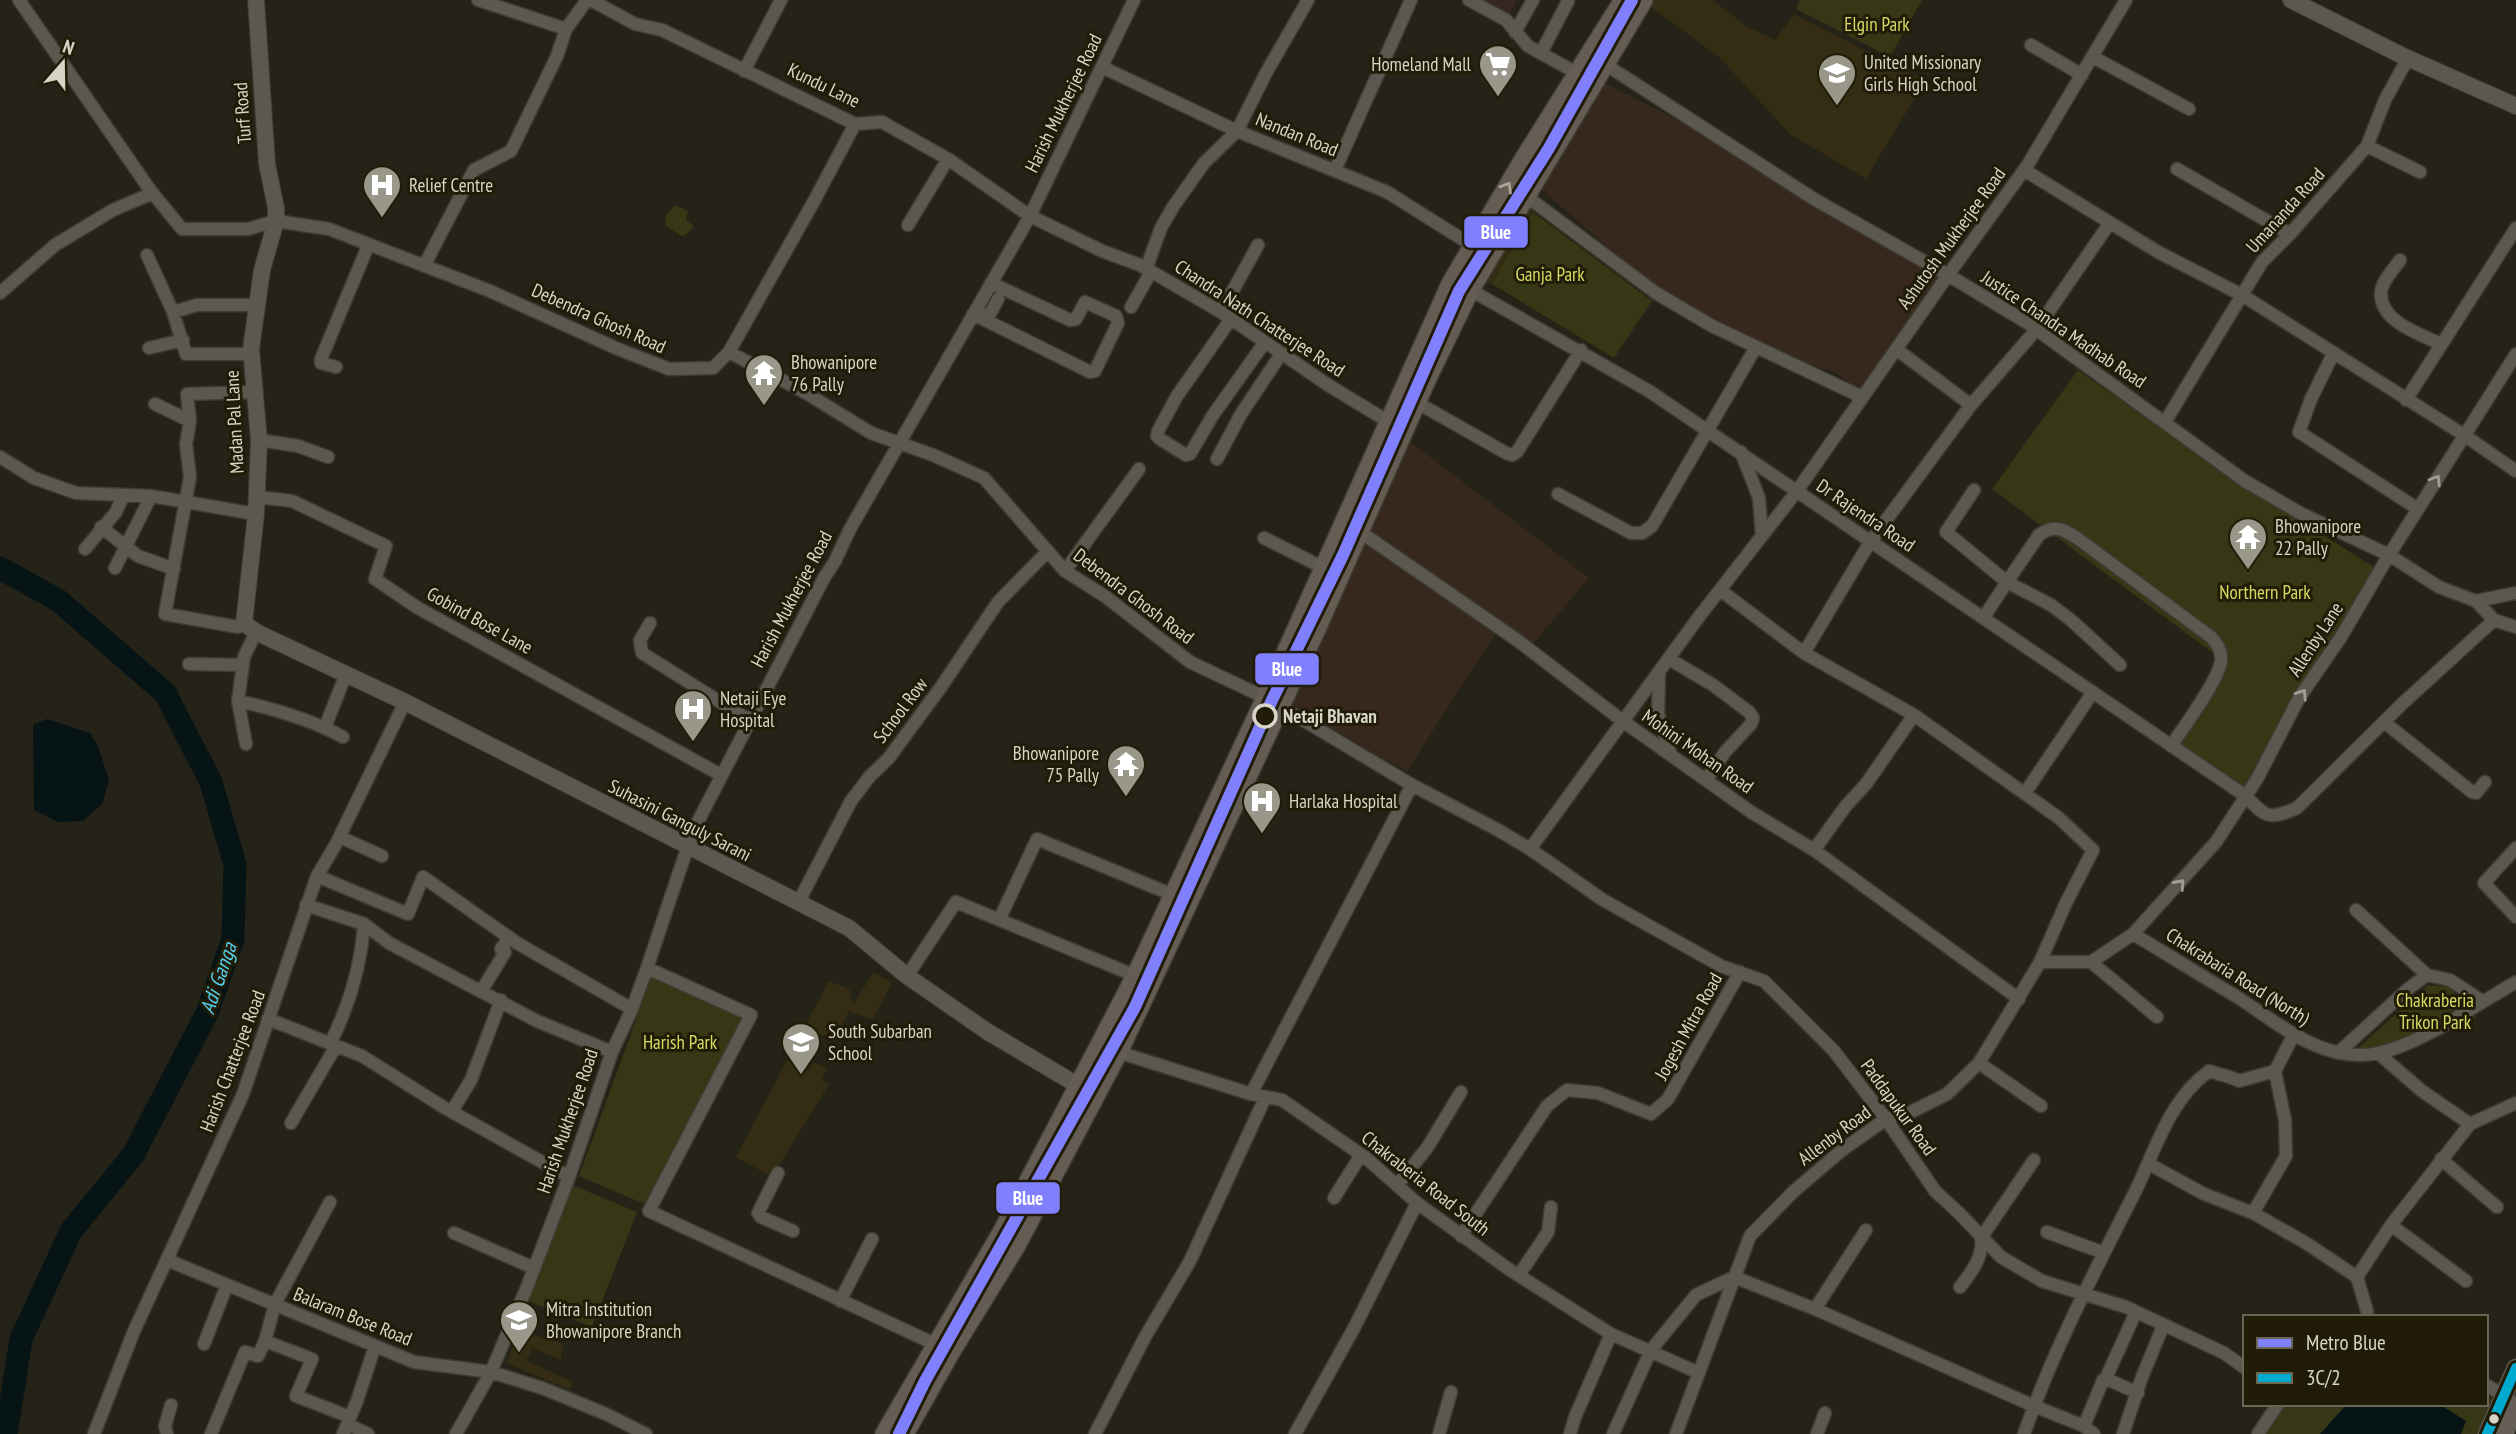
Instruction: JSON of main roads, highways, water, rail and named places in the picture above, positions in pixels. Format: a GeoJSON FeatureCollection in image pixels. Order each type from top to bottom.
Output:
{"type":"FeatureCollection","features":[{"type":"Feature","properties":{"kind":"main road"},"geometry":{"type":"LineString","coordinates":[[1598,60],[1624,0]]}},
{"type":"Feature","properties":{"kind":"main road"},"geometry":{"type":"LineString","coordinates":[[904,1434],[949,1354],[1015,1247],[1109,1055],[1273,703],[1324,568],[1389,422],[1462,285],[1526,196],[1586,79],[1643,0]]}},
{"type":"Feature","properties":{"kind":"main road"},"geometry":{"type":"LineString","coordinates":[[885,1434],[1003,1230],[1079,1086],[1109,1055],[1136,976],[1173,895],[1359,531],[1416,402],[1462,285],[1473,246],[1523,161],[1586,79]]}},
{"type":"Feature","properties":{"kind":"main road"},"geometry":{"type":"LineString","coordinates":[[2504,1434],[2512,1402],[2516,1368]]}},
{"type":"Feature","properties":{"kind":"main road"},"geometry":{"type":"LineString","coordinates":[[2487,1434],[2512,1402]]}},
{"type":"Feature","properties":{"kind":"waterway","name":"Adi Ganga"},"geometry":{"type":"LineString","coordinates":[[0,568],[58,600],[165,693],[211,782],[235,865],[233,939],[207,1013],[133,1155],[71,1231],[21,1339],[6,1434]]}},
{"type":"Feature","properties":{"kind":"metro line","name":"Blue"},"geometry":{"type":"LineString","coordinates":[[899,1434],[925,1381],[1135,1007],[1272,700],[1343,555],[1459,291],[1549,148],[1632,0]]}},
{"type":"Feature","properties":{"kind":"place","name":"Homeland Mall"},"geometry":{"type":"Point","coordinates":[1498,98]}},
{"type":"Feature","properties":{"kind":"place","name":"United Missionary Girls High School"},"geometry":{"type":"Point","coordinates":[1837,107]}},
{"type":"Feature","properties":{"kind":"place","name":"Relief Centre"},"geometry":{"type":"Point","coordinates":[382,219]}},
{"type":"Feature","properties":{"kind":"place","name":"Bhowanipore 76 Pally"},"geometry":{"type":"Point","coordinates":[764,407]}},
{"type":"Feature","properties":{"kind":"place","name":"Bhowanipore 22 Pally"},"geometry":{"type":"Point","coordinates":[2248,571]}},
{"type":"Feature","properties":{"kind":"place","name":"Netaji Bhavan"},"geometry":{"type":"Point","coordinates":[1265,716]}},
{"type":"Feature","properties":{"kind":"place","name":"Netaji Eye Hospital"},"geometry":{"type":"Point","coordinates":[693,743]}},
{"type":"Feature","properties":{"kind":"place","name":"Bhowanipore 75 Pally"},"geometry":{"type":"Point","coordinates":[1126,798]}},
{"type":"Feature","properties":{"kind":"place","name":"Harlaka Hospital"},"geometry":{"type":"Point","coordinates":[1262,835]}},
{"type":"Feature","properties":{"kind":"place","name":"South Subarban School"},"geometry":{"type":"Point","coordinates":[801,1076]}},
{"type":"Feature","properties":{"kind":"place","name":"Mitra Institution Bhowanipore Branch"},"geometry":{"type":"Point","coordinates":[519,1354]}},
{"type":"Feature","properties":{"kind":"park label","name":"Elgin Park"},"geometry":{"type":"Point","coordinates":[1877,24]}},
{"type":"Feature","properties":{"kind":"park label","name":"Ganja Park"},"geometry":{"type":"Point","coordinates":[1550,274]}},
{"type":"Feature","properties":{"kind":"park label","name":"Northern Park"},"geometry":{"type":"Point","coordinates":[2265,592]}},
{"type":"Feature","properties":{"kind":"park label","name":"Chakraberia Trikon Park"},"geometry":{"type":"Point","coordinates":[2435,1011]}},
{"type":"Feature","properties":{"kind":"park label","name":"Harish Park"},"geometry":{"type":"Point","coordinates":[680,1042]}}]}
